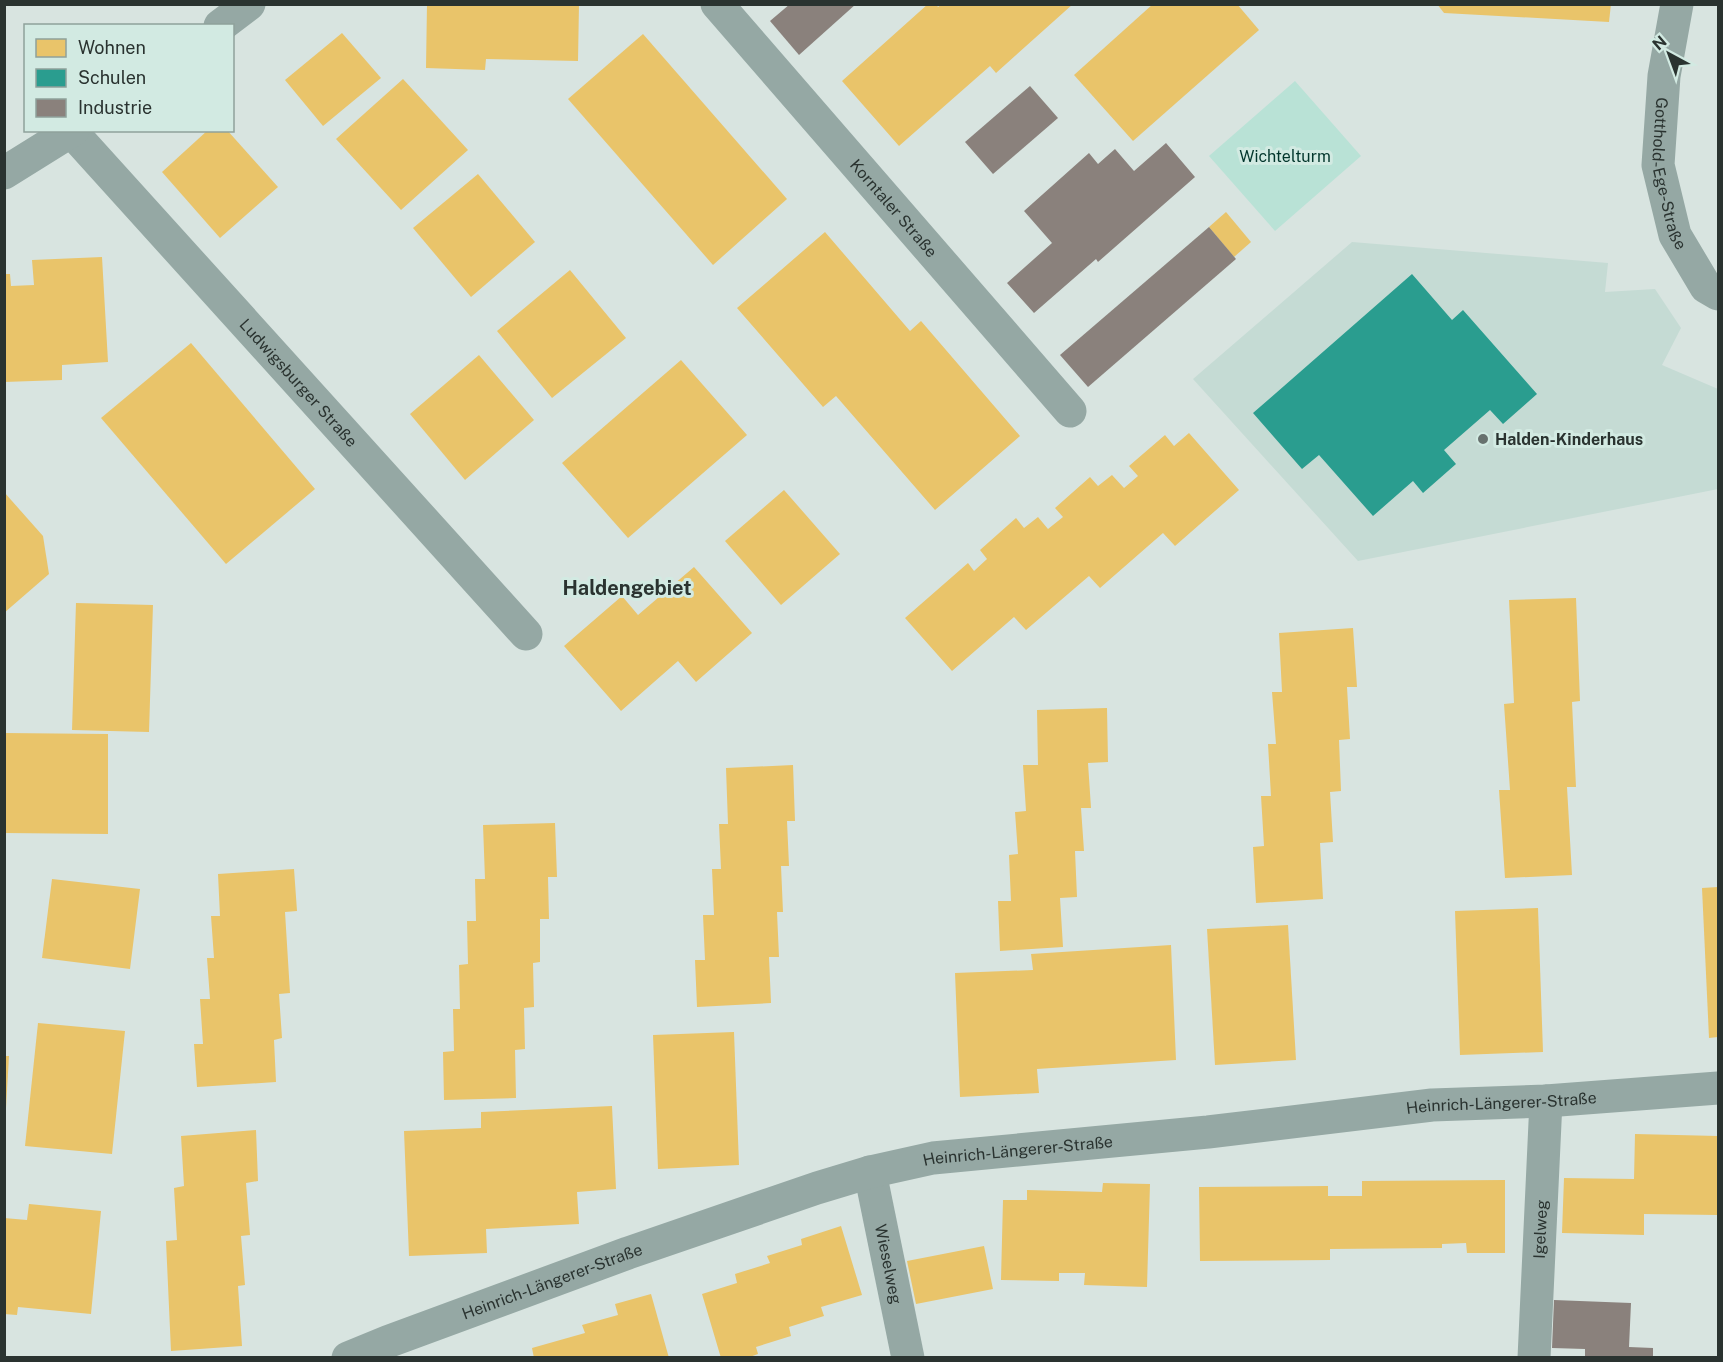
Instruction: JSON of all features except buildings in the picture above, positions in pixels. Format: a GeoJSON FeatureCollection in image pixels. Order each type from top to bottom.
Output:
{"type":"FeatureCollection","features":[{"type":"Feature","properties":{"kind":"street"},"geometry":{"type":"LineString","coordinates":[[223,24],[249,4]]}},
{"type":"Feature","properties":{"kind":"street","name":"Korntaler Straße"},"geometry":{"type":"LineString","coordinates":[[717,4],[1070,411]]}},
{"type":"Feature","properties":{"kind":"street","name":"Gotthold-Ege-Straße"},"geometry":{"type":"LineString","coordinates":[[1677,4],[1664,76],[1658,165],[1675,236],[1706,287],[1719,294]]}},
{"type":"Feature","properties":{"kind":"street"},"geometry":{"type":"LineString","coordinates":[[4,173],[70,132]]}},
{"type":"Feature","properties":{"kind":"street","name":"Ludwigsburger Straße"},"geometry":{"type":"LineString","coordinates":[[73,132],[526,634]]}},
{"type":"Feature","properties":{"kind":"street","name":"Heinrich-Längerer-Straße"},"geometry":{"type":"LineString","coordinates":[[348,1358],[628,1253],[817,1188],[870,1172],[933,1158],[1208,1132],[1432,1105],[1546,1101],[1719,1088]]}},
{"type":"Feature","properties":{"kind":"street","name":"Igelweg"},"geometry":{"type":"LineString","coordinates":[[1534,1358],[1546,1101]]}},
{"type":"Feature","properties":{"kind":"street","name":"Wieselweg"},"geometry":{"type":"LineString","coordinates":[[870,1172],[908,1358]]}},
{"type":"Feature","properties":{"kind":"shaded area","name":"Halden-Kinderhaus"},"geometry":{"type":"Polygon","coordinates":[[[1352,242],[1608,263],[1605,292],[1655,289],[1681,328],[1662,365],[1718,389],[1718,489],[1358,561],[1193,379],[1352,242]]]}},
{"type":"Feature","properties":{"kind":"green space","name":"Wichtelturm"},"geometry":{"type":"Polygon","coordinates":[[[1295,81],[1361,156],[1275,231],[1209,156],[1295,81]]]}},
{"type":"Feature","properties":{"kind":"place","name":"Halden-Kinderhaus"},"geometry":{"type":"Point","coordinates":[1483,439]}},
{"type":"Feature","properties":{"kind":"district","name":"Haldengebiet"},"geometry":{"type":"Point","coordinates":[627,588]}}]}
